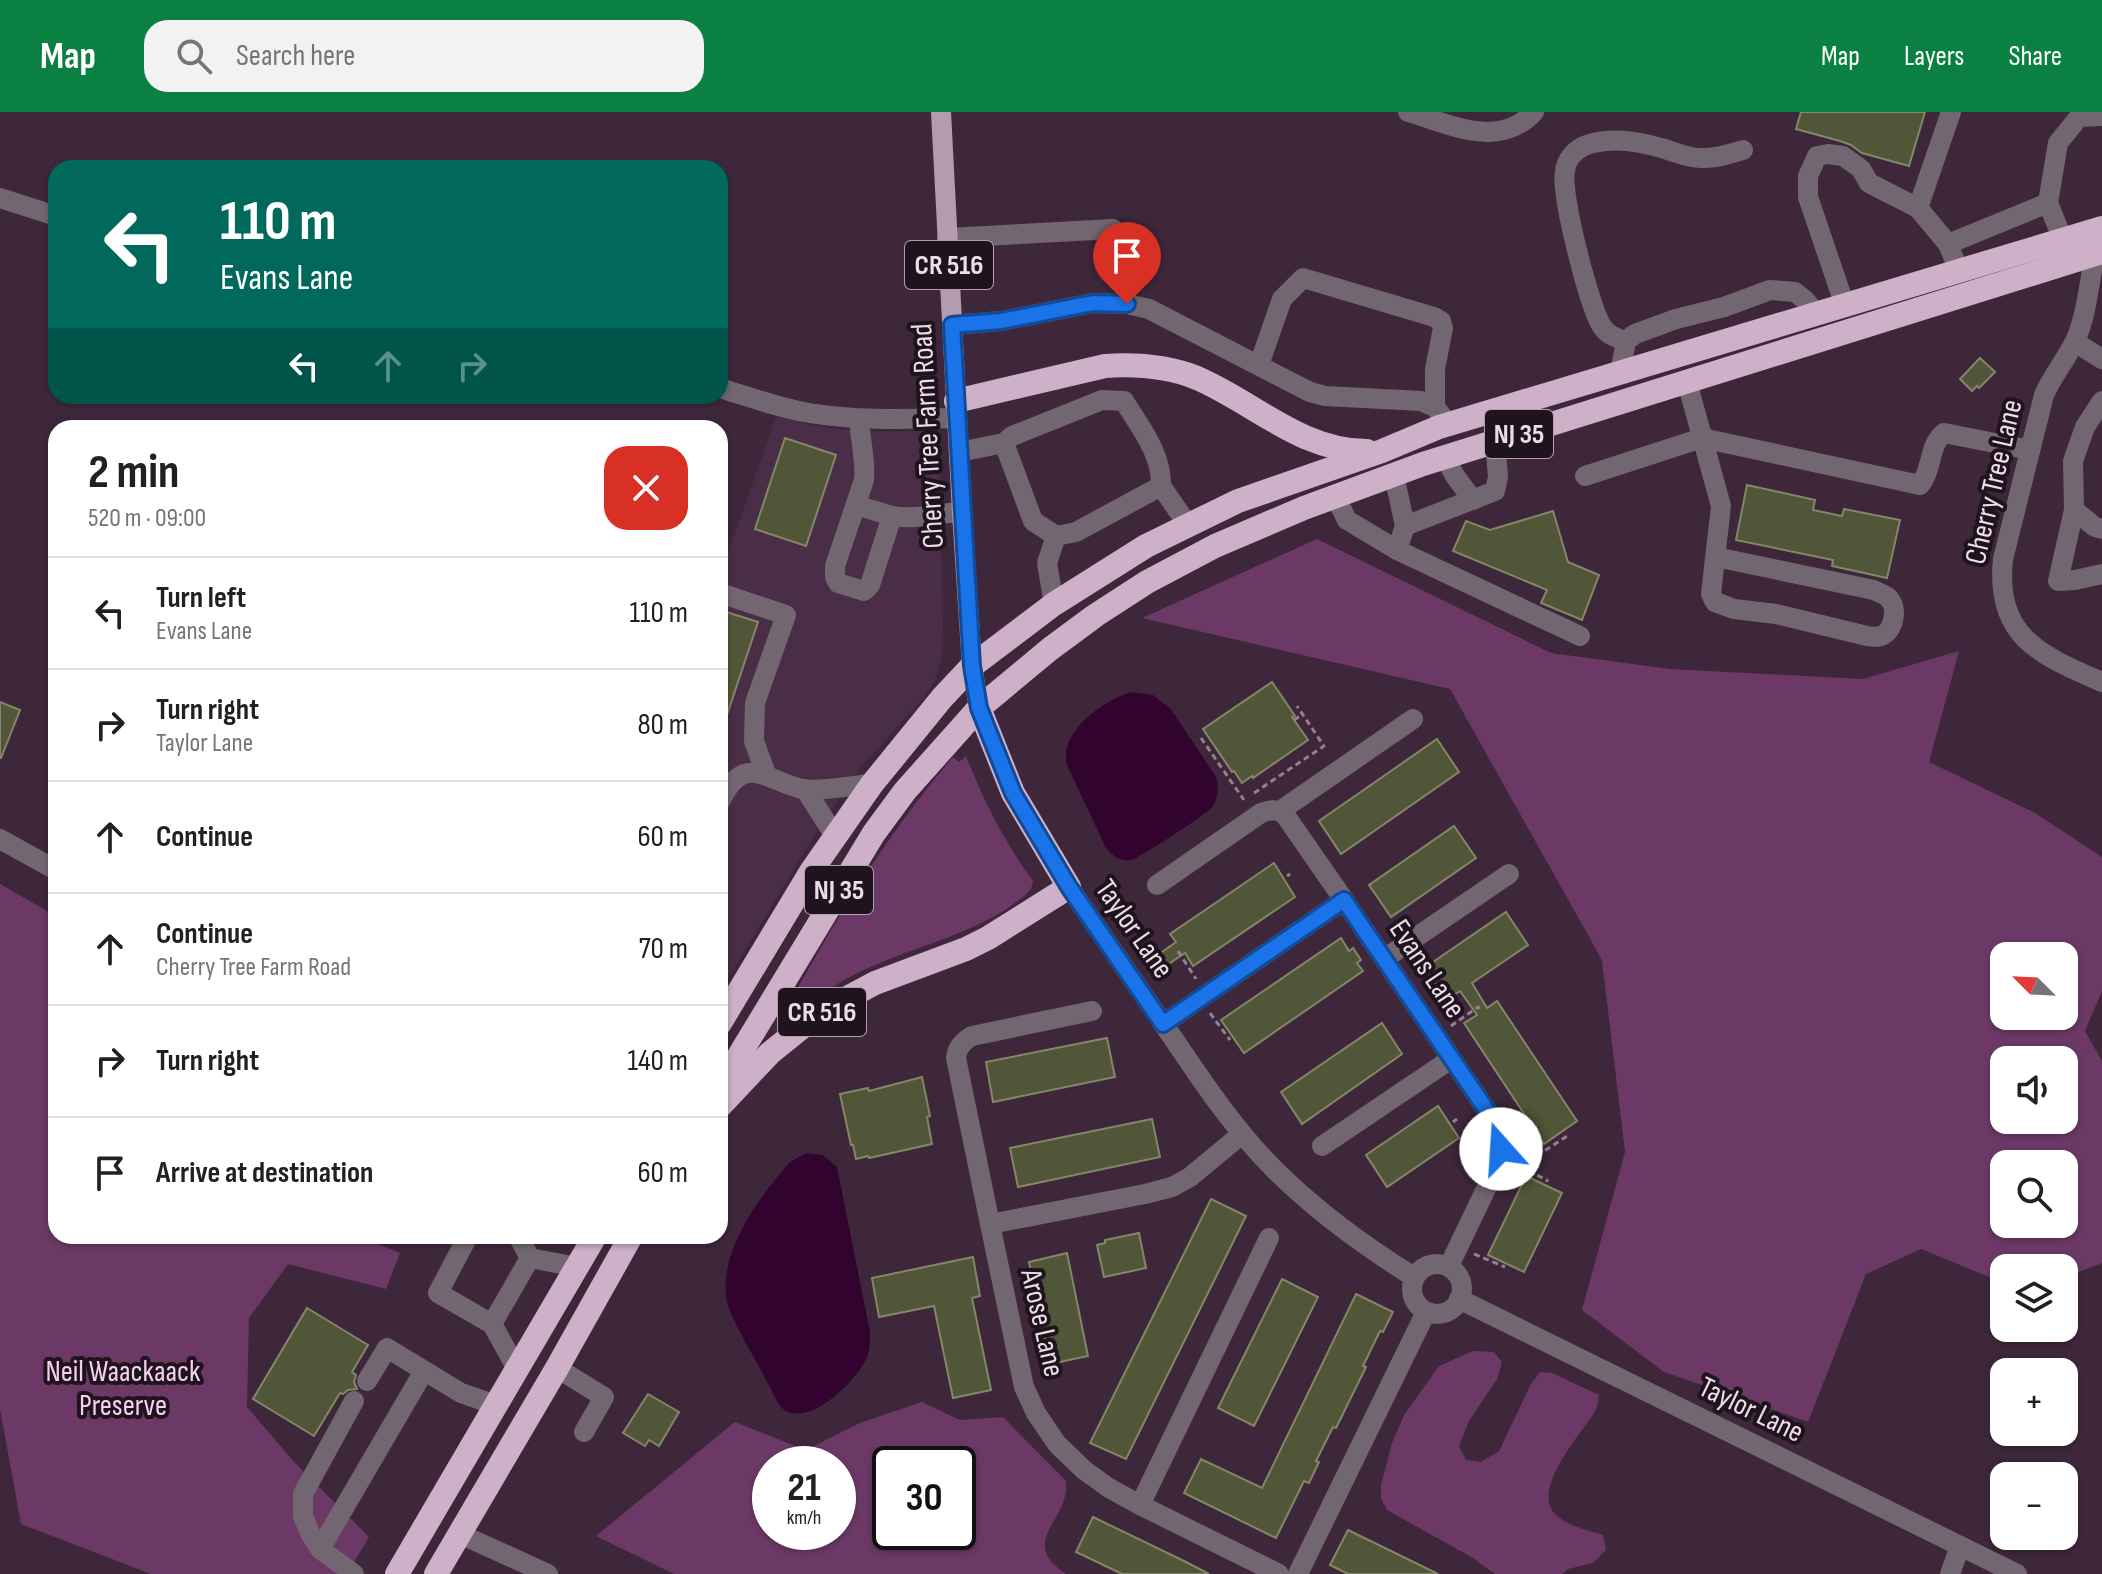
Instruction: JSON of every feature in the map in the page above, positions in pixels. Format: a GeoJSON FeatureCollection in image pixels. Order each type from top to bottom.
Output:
{"type":"FeatureCollection","features":[{"type":"Feature","properties":{"kind":"highway","name":"NJ 35"},"geometry":{"type":"LineString","coordinates":[[728,1010],[835,836],[872,784],[942,698],[972,666],[1054,604],[1146,546],[1238,501],[1382,451],[1442,416],[1620,373],[2102,228]]}},
{"type":"Feature","properties":{"kind":"highway","name":"NJ 35"},"geometry":{"type":"LineString","coordinates":[[728,1074],[874,833],[905,791],[979,708],[1050,649],[1147,582],[1215,546],[1335,496],[1445,457],[2098,253]]}},
{"type":"Feature","properties":{"kind":"highway"},"geometry":{"type":"LineString","coordinates":[[956,409],[1105,366],[1154,366],[1207,383],[1315,442],[1335,449],[1382,451]]}},
{"type":"Feature","properties":{"kind":"highway","name":"CR 516"},"geometry":{"type":"LineString","coordinates":[[728,1098],[770,1053],[821,1012],[875,983],[988,938],[1069,887],[1013,793],[979,708]]}},
{"type":"Feature","properties":{"kind":"highway"},"geometry":{"type":"LineString","coordinates":[[397,1574],[590,1244]]}},
{"type":"Feature","properties":{"kind":"highway"},"geometry":{"type":"LineString","coordinates":[[436,1574],[627,1244]]}},
{"type":"Feature","properties":{"kind":"main road","name":"Cherry Tree Farm Road"},"geometry":{"type":"LineString","coordinates":[[941,112],[962,512],[972,666],[979,708]]}},
{"type":"Feature","properties":{"kind":"street"},"geometry":{"type":"LineString","coordinates":[[1408,112],[1495,133],[1511,129],[1534,112]]}},
{"type":"Feature","properties":{"kind":"street"},"geometry":{"type":"LineString","coordinates":[[1918,208],[1951,112]]}},
{"type":"Feature","properties":{"kind":"street"},"geometry":{"type":"LineString","coordinates":[[2063,240],[2048,203],[2058,143],[2080,114],[2102,116]]}},
{"type":"Feature","properties":{"kind":"street"},"geometry":{"type":"LineString","coordinates":[[1626,341],[1607,333],[1588,287],[1565,196],[1565,169],[1570,157],[1582,146],[1617,140],[1704,159],[1743,150]]}},
{"type":"Feature","properties":{"kind":"street"},"geometry":{"type":"LineString","coordinates":[[1845,306],[1808,197],[1808,176],[1817,156],[1843,156],[1861,169],[1869,183],[1918,208],[1948,244],[1959,271]]}},
{"type":"Feature","properties":{"kind":"street"},"geometry":{"type":"LineString","coordinates":[[0,198],[48,213]]}},
{"type":"Feature","properties":{"kind":"street"},"geometry":{"type":"LineString","coordinates":[[1948,244],[2048,203]]}},
{"type":"Feature","properties":{"kind":"street"},"geometry":{"type":"LineString","coordinates":[[947,238],[1113,229]]}},
{"type":"Feature","properties":{"kind":"street","name":"Cherry Tree Lane"},"geometry":{"type":"LineString","coordinates":[[2098,253],[2075,342],[2052,376],[2044,395],[2001,578],[2005,604],[2018,631],[2033,648],[2055,662],[2102,682]]}},
{"type":"Feature","properties":{"kind":"street"},"geometry":{"type":"LineString","coordinates":[[1259,365],[1282,299],[1303,278],[1441,321],[1443,328],[1435,369],[1442,416]]}},
{"type":"Feature","properties":{"kind":"street"},"geometry":{"type":"LineString","coordinates":[[1620,373],[1626,341],[1635,334],[1770,290],[1795,292],[1816,314]]}},
{"type":"Feature","properties":{"kind":"street"},"geometry":{"type":"LineString","coordinates":[[952,325],[1001,321],[1093,303],[1127,304],[1149,309],[1317,394],[1421,401],[1442,416]]}},
{"type":"Feature","properties":{"kind":"street"},"geometry":{"type":"LineString","coordinates":[[2075,342],[2102,359]]}},
{"type":"Feature","properties":{"kind":"street"},"geometry":{"type":"LineString","coordinates":[[1687,382],[1721,506],[1711,594],[1715,602],[1734,609],[1776,614],[1867,636],[1879,637],[1887,632],[1892,621],[1895,611],[1891,601],[1874,590],[1716,557]]}},
{"type":"Feature","properties":{"kind":"street"},"geometry":{"type":"LineString","coordinates":[[728,390],[807,412],[859,419],[956,409]]}},
{"type":"Feature","properties":{"kind":"street"},"geometry":{"type":"LineString","coordinates":[[959,452],[1004,443],[1012,436],[1102,400],[1124,401],[1149,440],[1161,470],[1161,486],[1188,525]]}},
{"type":"Feature","properties":{"kind":"street"},"geometry":{"type":"LineString","coordinates":[[2102,401],[2085,427],[2073,461],[2074,510],[2058,581],[2102,574]]}},
{"type":"Feature","properties":{"kind":"street"},"geometry":{"type":"LineString","coordinates":[[859,419],[866,468],[835,566],[838,583],[864,591],[870,585],[892,516]]}},
{"type":"Feature","properties":{"kind":"street"},"geometry":{"type":"LineString","coordinates":[[1585,476],[1702,438],[1920,485],[1926,477],[1936,439],[1944,433],[2030,450]]}},
{"type":"Feature","properties":{"kind":"street"},"geometry":{"type":"LineString","coordinates":[[1405,526],[1495,491],[1498,477],[1495,441]]}},
{"type":"Feature","properties":{"kind":"street"},"geometry":{"type":"LineString","coordinates":[[1004,443],[1033,521],[1056,536],[1076,532],[1161,486]]}},
{"type":"Feature","properties":{"kind":"street"},"geometry":{"type":"LineString","coordinates":[[1445,457],[1473,500]]}},
{"type":"Feature","properties":{"kind":"street"},"geometry":{"type":"LineString","coordinates":[[1394,475],[1405,526],[1397,550]]}},
{"type":"Feature","properties":{"kind":"street"},"geometry":{"type":"LineString","coordinates":[[1335,496],[1347,520],[1397,550],[1580,636]]}},
{"type":"Feature","properties":{"kind":"street"},"geometry":{"type":"LineString","coordinates":[[856,505],[904,518],[962,512]]}},
{"type":"Feature","properties":{"kind":"street"},"geometry":{"type":"LineString","coordinates":[[2074,510],[2102,529]]}},
{"type":"Feature","properties":{"kind":"street"},"geometry":{"type":"LineString","coordinates":[[1054,604],[1047,563],[1056,536]]}},
{"type":"Feature","properties":{"kind":"street"},"geometry":{"type":"LineString","coordinates":[[728,596],[786,615],[755,703],[754,741],[766,774]]}},
{"type":"Feature","properties":{"kind":"street"},"geometry":{"type":"LineString","coordinates":[[1157,885],[1261,813],[1280,811],[1413,719]]}},
{"type":"Feature","properties":{"kind":"street"},"geometry":{"type":"LineString","coordinates":[[728,787],[739,777],[751,773],[766,774],[805,789],[872,784]]}},
{"type":"Feature","properties":{"kind":"street"},"geometry":{"type":"LineString","coordinates":[[805,789],[835,836]]}},
{"type":"Feature","properties":{"kind":"street","name":"Evans Lane"},"geometry":{"type":"LineString","coordinates":[[1280,811],[1496,1125],[1501,1141],[1497,1166],[1449,1266]]}},
{"type":"Feature","properties":{"kind":"street"},"geometry":{"type":"LineString","coordinates":[[0,839],[48,866]]}},
{"type":"Feature","properties":{"kind":"street"},"geometry":{"type":"LineString","coordinates":[[1384,959],[1509,874]]}},
{"type":"Feature","properties":{"kind":"street","name":"Taylor Lane"},"geometry":{"type":"LineString","coordinates":[[1069,887],[1242,1134],[1273,1168],[1328,1217],[1414,1277]]}},
{"type":"Feature","properties":{"kind":"street"},"geometry":{"type":"LineString","coordinates":[[1163,1024],[1344,900]]}},
{"type":"Feature","properties":{"kind":"street","name":"Arose Lane"},"geometry":{"type":"LineString","coordinates":[[1092,1011],[972,1036],[957,1051],[1024,1387],[1036,1413],[1057,1444],[1097,1480],[1140,1505],[1279,1574]]}},
{"type":"Feature","properties":{"kind":"street"},"geometry":{"type":"LineString","coordinates":[[1322,1146],[1451,1059]]}},
{"type":"Feature","properties":{"kind":"street"},"geometry":{"type":"LineString","coordinates":[[990,1224],[1172,1187],[1190,1177],[1242,1134]]}},
{"type":"Feature","properties":{"kind":"street"},"geometry":{"type":"LineString","coordinates":[[1140,1505],[1269,1238]]}},
{"type":"Feature","properties":{"kind":"street"},"geometry":{"type":"LineString","coordinates":[[464,1244],[438,1293],[492,1324],[517,1369]]}},
{"type":"Feature","properties":{"kind":"street"},"geometry":{"type":"LineString","coordinates":[[522,1244],[530,1258]]}},
{"type":"Feature","properties":{"kind":"street"},"geometry":{"type":"LineString","coordinates":[[492,1324],[530,1258]]}},
{"type":"Feature","properties":{"kind":"street"},"geometry":{"type":"LineString","coordinates":[[530,1258],[577,1267]]}},
{"type":"Feature","properties":{"kind":"street"},"geometry":{"type":"LineString","coordinates":[[1433,1263],[1449,1266],[1459,1277],[1459,1299],[1449,1311],[1441,1314],[1426,1312],[1414,1301],[1414,1277],[1419,1270],[1433,1263]]}},
{"type":"Feature","properties":{"kind":"street","name":"Taylor Lane"},"geometry":{"type":"LineString","coordinates":[[1459,1299],[2017,1574]]}},
{"type":"Feature","properties":{"kind":"street"},"geometry":{"type":"LineString","coordinates":[[1298,1574],[1426,1312]]}},
{"type":"Feature","properties":{"kind":"street"},"geometry":{"type":"LineString","coordinates":[[367,1381],[387,1348],[461,1393],[496,1405]]}},
{"type":"Feature","properties":{"kind":"street"},"geometry":{"type":"LineString","coordinates":[[557,1368],[604,1397],[584,1432]]}},
{"type":"Feature","properties":{"kind":"street"},"geometry":{"type":"LineString","coordinates":[[320,1549],[424,1371]]}},
{"type":"Feature","properties":{"kind":"street"},"geometry":{"type":"LineString","coordinates":[[354,1401],[303,1494],[303,1516],[320,1549],[354,1574]]}},
{"type":"Feature","properties":{"kind":"street"},"geometry":{"type":"LineString","coordinates":[[460,1534],[548,1574]]}},
{"type":"Feature","properties":{"kind":"street"},"geometry":{"type":"LineString","coordinates":[[1950,1574],[1960,1546]]}},
{"type":"Feature","properties":{"kind":"path"},"geometry":{"type":"LineString","coordinates":[[1201,738],[1243,800],[1324,746],[1297,706]]}},
{"type":"Feature","properties":{"kind":"path"},"geometry":{"type":"LineString","coordinates":[[1294,720],[1303,714]]}},
{"type":"Feature","properties":{"kind":"path"},"geometry":{"type":"LineString","coordinates":[[1178,951],[1198,982]]}},
{"type":"Feature","properties":{"kind":"path"},"geometry":{"type":"LineString","coordinates":[[1448,1028],[1479,1009]]}},
{"type":"Feature","properties":{"kind":"path"},"geometry":{"type":"LineString","coordinates":[[1208,1010],[1230,1040]]}},
{"type":"Feature","properties":{"kind":"path"},"geometry":{"type":"LineString","coordinates":[[1520,1167],[1566,1134]]}},
{"type":"Feature","properties":{"kind":"path"},"geometry":{"type":"LineString","coordinates":[[1512,1163],[1547,1182]]}},
{"type":"Feature","properties":{"kind":"path"},"geometry":{"type":"LineString","coordinates":[[1471,1252],[1505,1267]]}},
{"type":"Feature","properties":{"kind":"shaded area"},"geometry":{"type":"Polygon","coordinates":[[[776,417],[846,430],[926,430],[939,438],[943,624],[942,659],[936,678],[926,695],[860,768],[815,834],[728,979],[728,553],[776,417]]]}},
{"type":"Feature","properties":{"kind":"shaded area"},"geometry":{"type":"Polygon","coordinates":[[[1131,692],[1153,695],[1171,709],[1216,777],[1218,788],[1216,800],[1207,811],[1147,852],[1131,860],[1123,860],[1105,846],[1067,765],[1066,753],[1069,741],[1086,719],[1108,702],[1131,692]]]}},
{"type":"Feature","properties":{"kind":"shaded area"},"geometry":{"type":"Polygon","coordinates":[[[806,1153],[823,1155],[837,1167],[870,1340],[866,1360],[849,1383],[826,1403],[801,1413],[789,1412],[779,1405],[731,1315],[725,1288],[732,1251],[750,1215],[790,1162],[806,1153]]]}},
{"type":"Feature","properties":{"kind":"green space"},"geometry":{"type":"Polygon","coordinates":[[[1317,539],[1551,653],[1670,669],[1863,679],[1959,651],[1929,762],[2035,813],[2102,857],[2102,991],[2085,1031],[2102,1061],[2102,1263],[2078,1272],[2078,1254],[1990,1254],[1990,1277],[1921,1249],[1866,1274],[1808,1422],[1664,1372],[1582,1310],[1625,1152],[1602,960],[1450,689],[1142,618],[1317,539]]]}},
{"type":"Feature","properties":{"kind":"green space"},"geometry":{"type":"Polygon","coordinates":[[[966,756],[995,821],[1033,881],[1031,889],[1016,903],[978,925],[852,976],[789,1017],[785,1011],[883,848],[953,757],[959,762],[966,756]]]}},
{"type":"Feature","properties":{"kind":"green space","name":"Neil Waackaack Preserve"},"geometry":{"type":"Polygon","coordinates":[[[0,884],[48,911],[48,1244],[378,1244],[400,1253],[386,1289],[288,1264],[249,1318],[247,1407],[295,1463],[369,1537],[347,1574],[151,1574],[21,1524],[0,1409],[0,884]]]}},
{"type":"Feature","properties":{"kind":"green space"},"geometry":{"type":"Polygon","coordinates":[[[1473,1351],[1494,1352],[1502,1362],[1497,1379],[1469,1421],[1459,1446],[1466,1460],[1481,1462],[1499,1451],[1531,1384],[1540,1372],[1552,1373],[1599,1395],[1595,1411],[1560,1463],[1549,1493],[1550,1506],[1562,1520],[1603,1535],[1606,1550],[1593,1563],[1568,1569],[1562,1574],[1495,1574],[1473,1558],[1387,1510],[1381,1498],[1381,1485],[1392,1443],[1404,1415],[1439,1366],[1473,1351]]]}},
{"type":"Feature","properties":{"kind":"green space"},"geometry":{"type":"Polygon","coordinates":[[[922,1402],[960,1420],[1003,1417],[1066,1481],[1061,1507],[1045,1540],[1052,1562],[1066,1574],[674,1574],[596,1536],[735,1422],[796,1446],[752,1446],[752,1550],[856,1550],[856,1446],[814,1446],[860,1423],[922,1402]]]}},
{"type":"Feature","properties":{"kind":"building"},"geometry":{"type":"Polygon","coordinates":[[[1801,112],[1925,112],[1909,166],[1796,129],[1801,112]]]}},
{"type":"Feature","properties":{"kind":"building"},"geometry":{"type":"Polygon","coordinates":[[[1980,358],[1995,372],[1972,391],[1960,379],[1980,358]]]}},
{"type":"Feature","properties":{"kind":"building"},"geometry":{"type":"Polygon","coordinates":[[[785,438],[836,455],[806,546],[755,529],[785,438]]]}},
{"type":"Feature","properties":{"kind":"building"},"geometry":{"type":"Polygon","coordinates":[[[1747,485],[1815,500],[1813,510],[1842,516],[1844,509],[1900,520],[1887,578],[1832,566],[1833,560],[1736,540],[1747,485]]]}},
{"type":"Feature","properties":{"kind":"building"},"geometry":{"type":"Polygon","coordinates":[[[1553,511],[1568,562],[1599,575],[1582,620],[1541,603],[1547,590],[1453,551],[1466,521],[1490,530],[1553,511]]]}},
{"type":"Feature","properties":{"kind":"building"},"geometry":{"type":"Polygon","coordinates":[[[728,613],[758,622],[728,712],[728,613]]]}},
{"type":"Feature","properties":{"kind":"building"},"geometry":{"type":"Polygon","coordinates":[[[1272,682],[1308,740],[1242,783],[1203,729],[1272,682]]]}},
{"type":"Feature","properties":{"kind":"building"},"geometry":{"type":"Polygon","coordinates":[[[0,702],[20,710],[1,758],[0,758],[0,702]]]}},
{"type":"Feature","properties":{"kind":"building"},"geometry":{"type":"Polygon","coordinates":[[[1437,739],[1459,772],[1341,854],[1319,821],[1437,739]]]}},
{"type":"Feature","properties":{"kind":"building"},"geometry":{"type":"Polygon","coordinates":[[[1454,826],[1476,858],[1391,917],[1369,885],[1454,826]]]}},
{"type":"Feature","properties":{"kind":"building"},"geometry":{"type":"Polygon","coordinates":[[[1274,863],[1295,897],[1193,966],[1185,953],[1160,970],[1152,959],[1176,942],[1170,934],[1274,863]]]}},
{"type":"Feature","properties":{"kind":"building"},"geometry":{"type":"Polygon","coordinates":[[[1506,912],[1528,945],[1472,983],[1487,1008],[1497,1001],[1577,1121],[1544,1144],[1464,1023],[1477,1015],[1460,991],[1442,1003],[1420,971],[1506,912]]]}},
{"type":"Feature","properties":{"kind":"building"},"geometry":{"type":"Polygon","coordinates":[[[1341,938],[1349,951],[1353,948],[1361,960],[1357,963],[1363,971],[1244,1053],[1221,1020],[1341,938]]]}},
{"type":"Feature","properties":{"kind":"building"},"geometry":{"type":"Polygon","coordinates":[[[1382,1023],[1402,1054],[1302,1124],[1281,1092],[1382,1023]]]}},
{"type":"Feature","properties":{"kind":"building"},"geometry":{"type":"Polygon","coordinates":[[[1107,1038],[1115,1077],[993,1102],[986,1062],[1107,1038]]]}},
{"type":"Feature","properties":{"kind":"building"},"geometry":{"type":"Polygon","coordinates":[[[922,1077],[932,1144],[856,1159],[840,1094],[868,1088],[869,1091],[922,1077]]]}},
{"type":"Feature","properties":{"kind":"building"},"geometry":{"type":"Polygon","coordinates":[[[1438,1106],[1459,1138],[1387,1187],[1366,1155],[1438,1106]]]}},
{"type":"Feature","properties":{"kind":"building"},"geometry":{"type":"Polygon","coordinates":[[[1152,1119],[1160,1157],[1018,1187],[1010,1148],[1152,1119]]]}},
{"type":"Feature","properties":{"kind":"building"},"geometry":{"type":"Polygon","coordinates":[[[1526,1176],[1562,1193],[1524,1272],[1488,1255],[1526,1176]]]}},
{"type":"Feature","properties":{"kind":"building"},"geometry":{"type":"Polygon","coordinates":[[[1211,1199],[1246,1216],[1126,1459],[1090,1443],[1211,1199]]]}},
{"type":"Feature","properties":{"kind":"building"},"geometry":{"type":"Polygon","coordinates":[[[1139,1233],[1146,1268],[1104,1277],[1097,1245],[1105,1243],[1105,1240],[1139,1233]]]}},
{"type":"Feature","properties":{"kind":"building"},"geometry":{"type":"Polygon","coordinates":[[[1067,1253],[1088,1356],[1050,1364],[1029,1262],[1067,1253]]]}},
{"type":"Feature","properties":{"kind":"building"},"geometry":{"type":"Polygon","coordinates":[[[973,1257],[980,1296],[972,1298],[991,1390],[953,1398],[934,1306],[879,1317],[872,1278],[973,1257]]]}},
{"type":"Feature","properties":{"kind":"building"},"geometry":{"type":"Polygon","coordinates":[[[1282,1279],[1318,1297],[1254,1426],[1218,1408],[1282,1279]]]}},
{"type":"Feature","properties":{"kind":"building"},"geometry":{"type":"Polygon","coordinates":[[[1356,1294],[1393,1312],[1383,1332],[1380,1331],[1336,1428],[1333,1427],[1316,1461],[1319,1462],[1309,1483],[1304,1481],[1276,1538],[1184,1493],[1201,1459],[1262,1488],[1356,1294]]]}},
{"type":"Feature","properties":{"kind":"building"},"geometry":{"type":"Polygon","coordinates":[[[307,1308],[368,1345],[352,1372],[356,1375],[354,1382],[357,1389],[340,1393],[314,1436],[253,1399],[307,1308]]]}},
{"type":"Feature","properties":{"kind":"building"},"geometry":{"type":"Polygon","coordinates":[[[648,1394],[679,1412],[659,1446],[649,1440],[645,1446],[623,1433],[648,1394]]]}},
{"type":"Feature","properties":{"kind":"building"},"geometry":{"type":"Polygon","coordinates":[[[1093,1517],[1209,1574],[1122,1574],[1076,1552],[1093,1517]]]}},
{"type":"Feature","properties":{"kind":"building"},"geometry":{"type":"Polygon","coordinates":[[[1348,1530],[1438,1574],[1348,1574],[1330,1565],[1348,1530]]]}},
{"type":"Feature","properties":{"kind":"route"},"geometry":{"type":"LineString","coordinates":[[1127,304],[1093,303],[1001,321],[952,325],[972,666],[979,708],[1013,793],[1069,887],[1163,1024],[1344,900],[1492,1118],[1499,1133],[1501,1149]]}}]}
